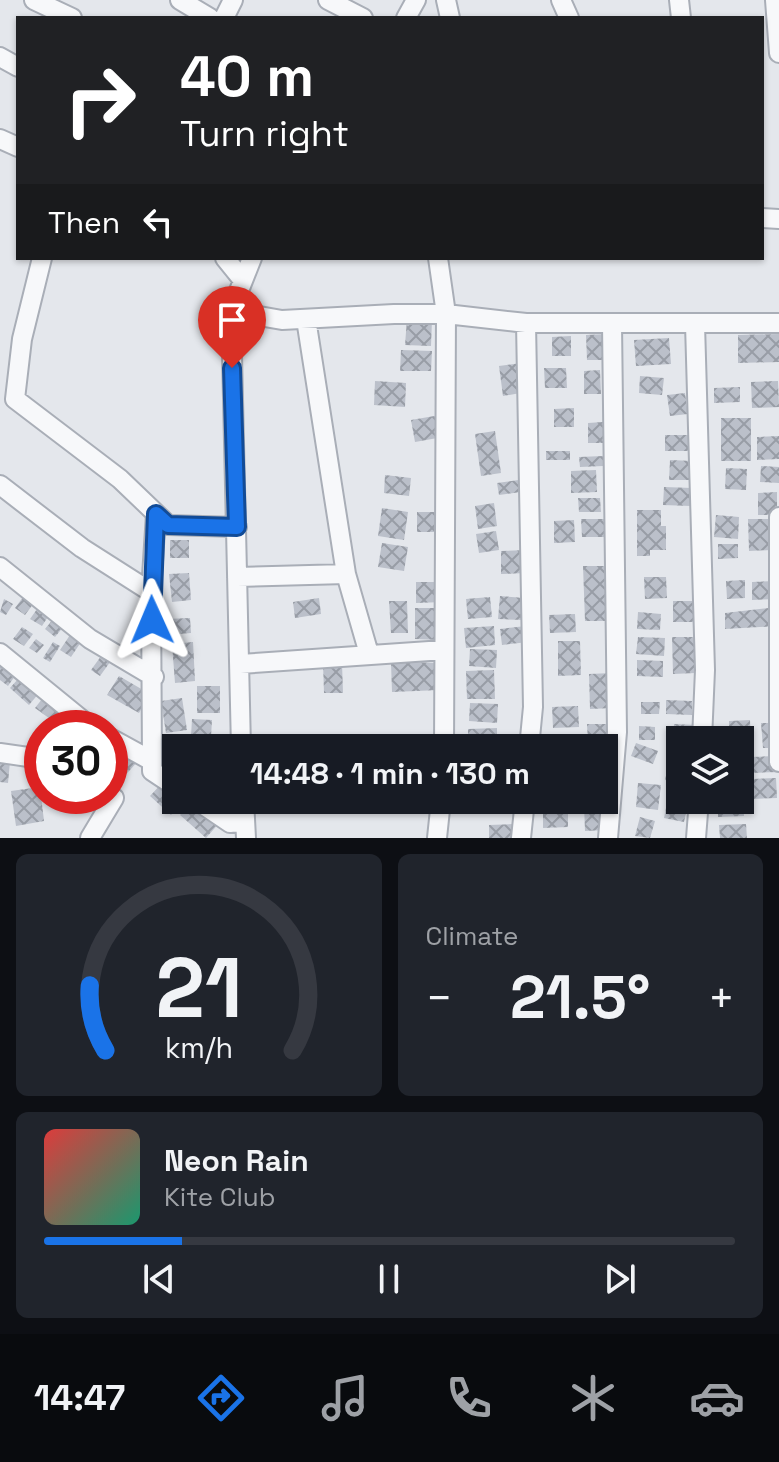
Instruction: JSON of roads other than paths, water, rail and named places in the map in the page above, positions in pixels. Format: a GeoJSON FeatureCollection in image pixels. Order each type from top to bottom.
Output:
{"type":"FeatureCollection","features":[{"type":"Feature","properties":{"kind":"street"},"geometry":{"type":"LineString","coordinates":[[34,0],[68,16]]}},
{"type":"Feature","properties":{"kind":"street"},"geometry":{"type":"LineString","coordinates":[[180,0],[207,16]]}},
{"type":"Feature","properties":{"kind":"street"},"geometry":{"type":"LineString","coordinates":[[328,0],[359,16]]}},
{"type":"Feature","properties":{"kind":"street"},"geometry":{"type":"LineString","coordinates":[[775,0],[779,53]]}},
{"type":"Feature","properties":{"kind":"street"},"geometry":{"type":"LineString","coordinates":[[42,260],[8,395],[120,479],[168,525],[237,527]]}},
{"type":"Feature","properties":{"kind":"street"},"geometry":{"type":"LineString","coordinates":[[227,260],[242,279]]}},
{"type":"Feature","properties":{"kind":"street"},"geometry":{"type":"LineString","coordinates":[[241,734],[231,311],[251,260]]}},
{"type":"Feature","properties":{"kind":"street"},"geometry":{"type":"LineString","coordinates":[[438,260],[446,314],[444,734]]}},
{"type":"Feature","properties":{"kind":"street"},"geometry":{"type":"LineString","coordinates":[[231,311],[282,320],[446,314],[526,323],[779,323]]}},
{"type":"Feature","properties":{"kind":"street"},"geometry":{"type":"LineString","coordinates":[[306,319],[346,574],[369,654]]}},
{"type":"Feature","properties":{"kind":"street"},"geometry":{"type":"LineString","coordinates":[[526,323],[533,707],[530,734]]}},
{"type":"Feature","properties":{"kind":"street"},"geometry":{"type":"LineString","coordinates":[[608,838],[617,732],[612,324]]}},
{"type":"Feature","properties":{"kind":"street"},"geometry":{"type":"LineString","coordinates":[[695,324],[705,670],[703,726]]}},
{"type":"Feature","properties":{"kind":"street"},"geometry":{"type":"LineString","coordinates":[[0,485],[82,548],[151,592]]}},
{"type":"Feature","properties":{"kind":"street"},"geometry":{"type":"LineString","coordinates":[[156,514],[151,592],[154,677],[152,771],[162,778]]}},
{"type":"Feature","properties":{"kind":"street"},"geometry":{"type":"LineString","coordinates":[[779,517],[779,762]]}},
{"type":"Feature","properties":{"kind":"street"},"geometry":{"type":"LineString","coordinates":[[0,567],[90,639],[154,677]]}},
{"type":"Feature","properties":{"kind":"street"},"geometry":{"type":"LineString","coordinates":[[237,577],[346,574]]}},
{"type":"Feature","properties":{"kind":"street"},"geometry":{"type":"LineString","coordinates":[[240,664],[444,650]]}},
{"type":"Feature","properties":{"kind":"street"},"geometry":{"type":"LineString","coordinates":[[0,653],[70,710]]}},
{"type":"Feature","properties":{"kind":"street"},"geometry":{"type":"LineString","coordinates":[[0,741],[24,752]]}},
{"type":"Feature","properties":{"kind":"street"},"geometry":{"type":"LineString","coordinates":[[128,748],[152,761]]}},
{"type":"Feature","properties":{"kind":"street"},"geometry":{"type":"LineString","coordinates":[[0,753],[24,756]]}},
{"type":"Feature","properties":{"kind":"street"},"geometry":{"type":"LineString","coordinates":[[90,838],[104,814]]}},
{"type":"Feature","properties":{"kind":"street"},"geometry":{"type":"LineString","coordinates":[[217,814],[246,829]]}},
{"type":"Feature","properties":{"kind":"street"},"geometry":{"type":"LineString","coordinates":[[437,838],[440,814]]}},
{"type":"Feature","properties":{"kind":"street"},"geometry":{"type":"LineString","coordinates":[[521,838],[524,814]]}},
{"type":"Feature","properties":{"kind":"street"},"geometry":{"type":"LineString","coordinates":[[696,838],[698,814]]}}]}
